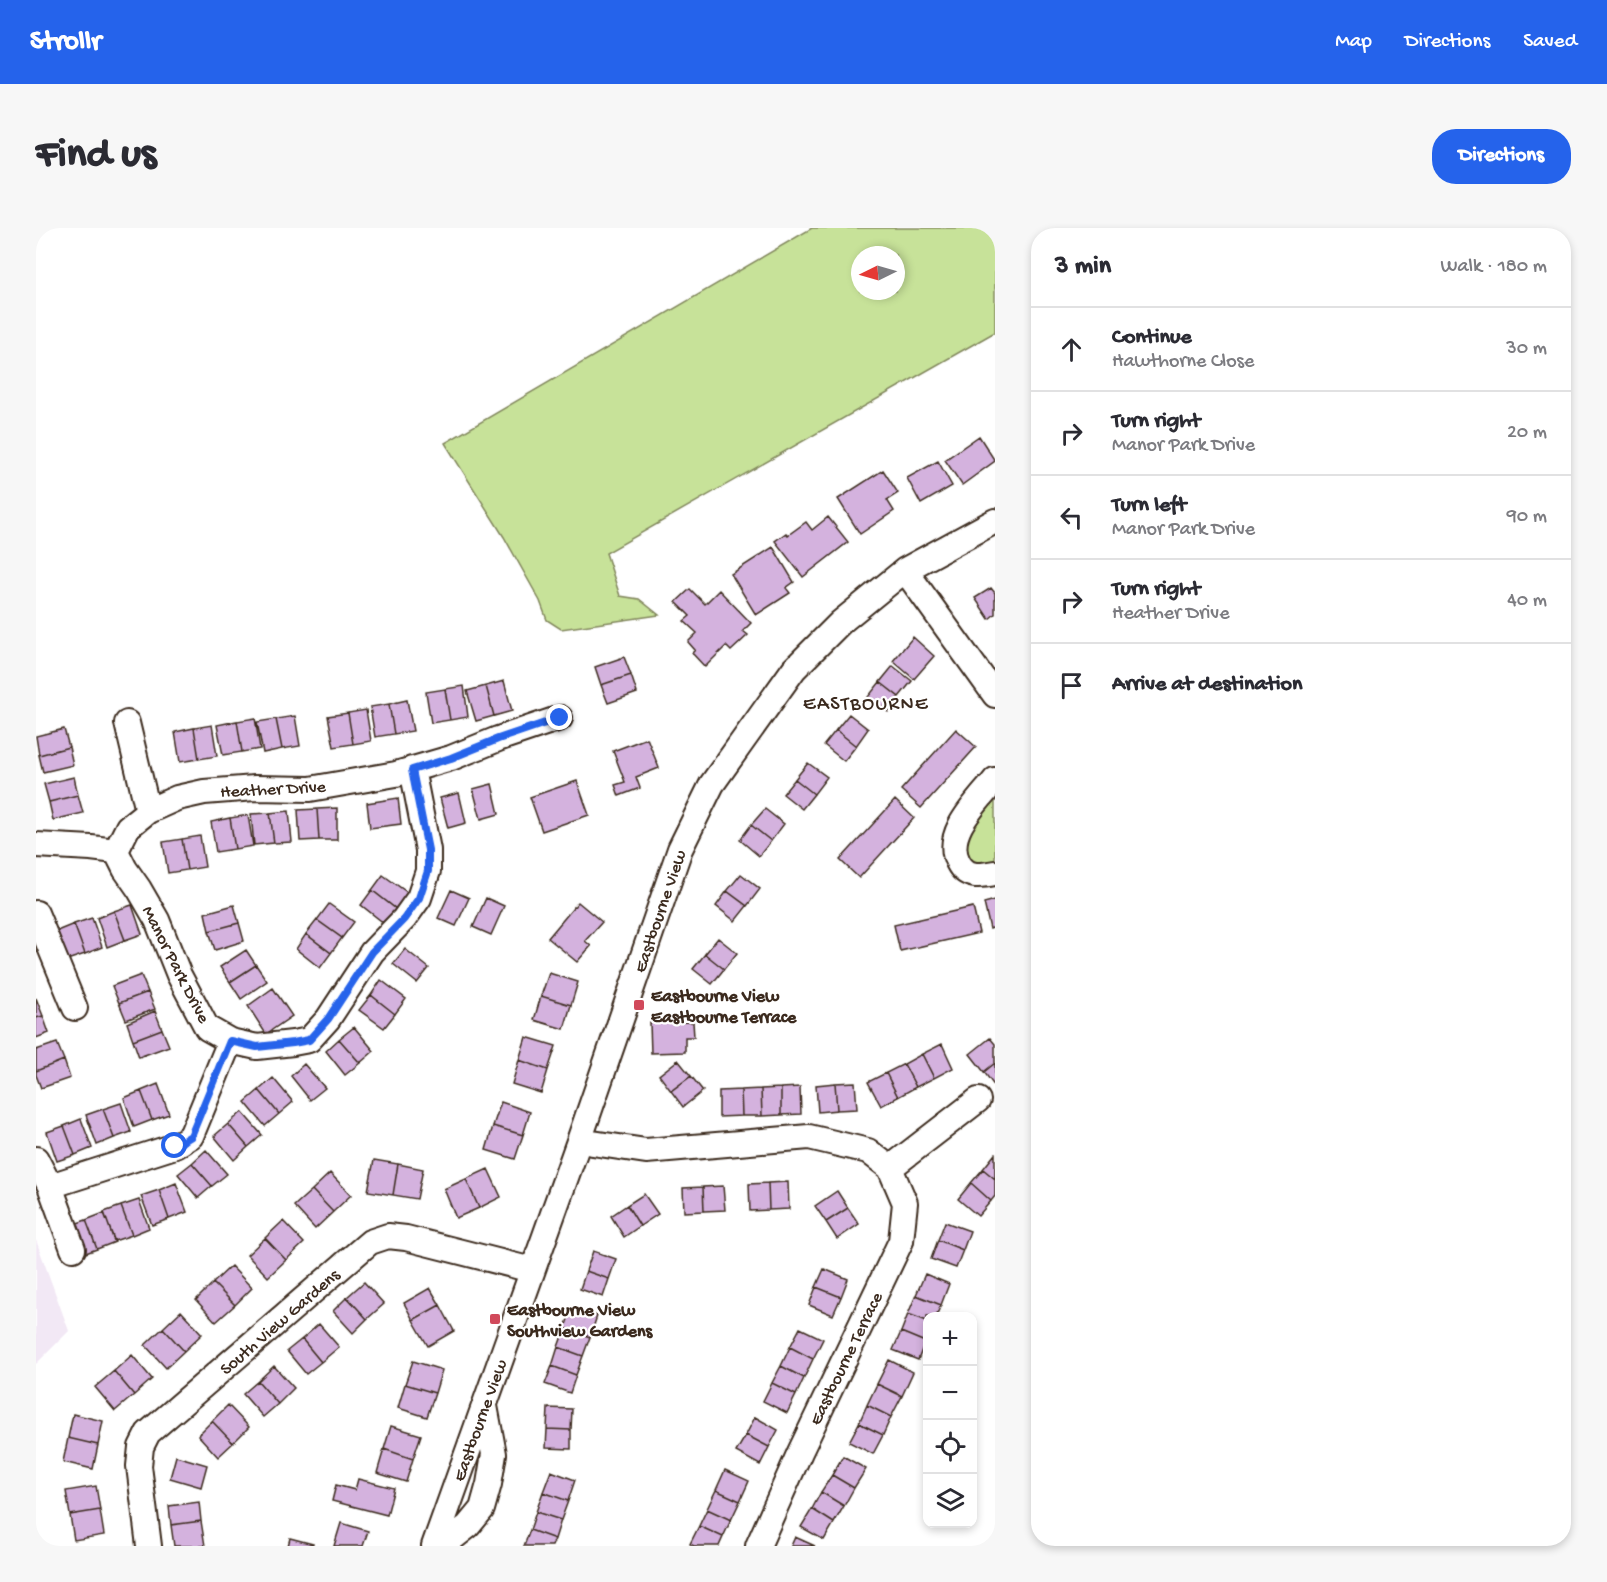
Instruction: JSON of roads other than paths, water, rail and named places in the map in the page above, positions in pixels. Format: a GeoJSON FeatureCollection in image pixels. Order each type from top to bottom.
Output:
{"type":"FeatureCollection","features":[{"type":"Feature","properties":{"kind":"street","name":"Eastbourne View"},"geometry":{"type":"LineString","coordinates":[[435,1546],[680,849],[712,784],[794,669],[842,622],[905,570],[995,521]]}},
{"type":"Feature","properties":{"kind":"street"},"geometry":{"type":"LineString","coordinates":[[905,570],[995,695]]}},
{"type":"Feature","properties":{"kind":"street","name":"Heather Drive"},"geometry":{"type":"LineString","coordinates":[[116,851],[128,827],[148,811],[177,798],[204,792],[255,788],[310,789],[362,781],[412,770],[451,758],[560,718]]}},
{"type":"Feature","properties":{"kind":"street"},"geometry":{"type":"LineString","coordinates":[[128,723],[148,811]]}},
{"type":"Feature","properties":{"kind":"street","name":"Manor Park Drive"},"geometry":{"type":"LineString","coordinates":[[116,851],[156,920],[179,975],[207,1028],[230,1041],[257,1047],[309,1040],[328,1019],[372,952],[404,919],[419,898],[428,871],[428,850],[412,770]]}},
{"type":"Feature","properties":{"kind":"street"},"geometry":{"type":"LineString","coordinates":[[995,780],[958,828],[954,843],[954,856],[962,869],[971,875],[995,873]]}},
{"type":"Feature","properties":{"kind":"street"},"geometry":{"type":"LineString","coordinates":[[36,845],[116,851]]}},
{"type":"Feature","properties":{"kind":"street"},"geometry":{"type":"LineString","coordinates":[[38,924],[75,1008]]}},
{"type":"Feature","properties":{"kind":"street"},"geometry":{"type":"LineString","coordinates":[[50,1186],[175,1146],[191,1136],[230,1041]]}},
{"type":"Feature","properties":{"kind":"street"},"geometry":{"type":"LineString","coordinates":[[579,1141],[646,1151],[809,1137],[868,1151],[890,1168],[978,1100]]}},
{"type":"Feature","properties":{"kind":"street"},"geometry":{"type":"LineString","coordinates":[[36,1159],[50,1186],[73,1249]]}},
{"type":"Feature","properties":{"kind":"street","name":"Eastbourne Terrace"},"geometry":{"type":"LineString","coordinates":[[758,1546],[800,1452],[901,1241],[905,1203],[890,1168]]}},
{"type":"Feature","properties":{"kind":"street","name":"South View Gardens"},"geometry":{"type":"LineString","coordinates":[[150,1546],[139,1466],[141,1447],[148,1433],[370,1242],[388,1236],[406,1238],[532,1270]]}},
{"type":"Feature","properties":{"kind":"street"},"geometry":{"type":"LineString","coordinates":[[435,1546],[454,1537],[468,1526],[482,1509],[494,1454],[484,1405]]}},
{"type":"Feature","properties":{"kind":"place","name":"Eastbourne View Eastbourne Terrace"},"geometry":{"type":"Point","coordinates":[639,1005]}},
{"type":"Feature","properties":{"kind":"place","name":"Eastbourne View Southview Gardens"},"geometry":{"type":"Point","coordinates":[495,1319]}},
{"type":"Feature","properties":{"kind":"district","name":"EASTBOURNE"},"geometry":{"type":"Point","coordinates":[866,702]}}]}
